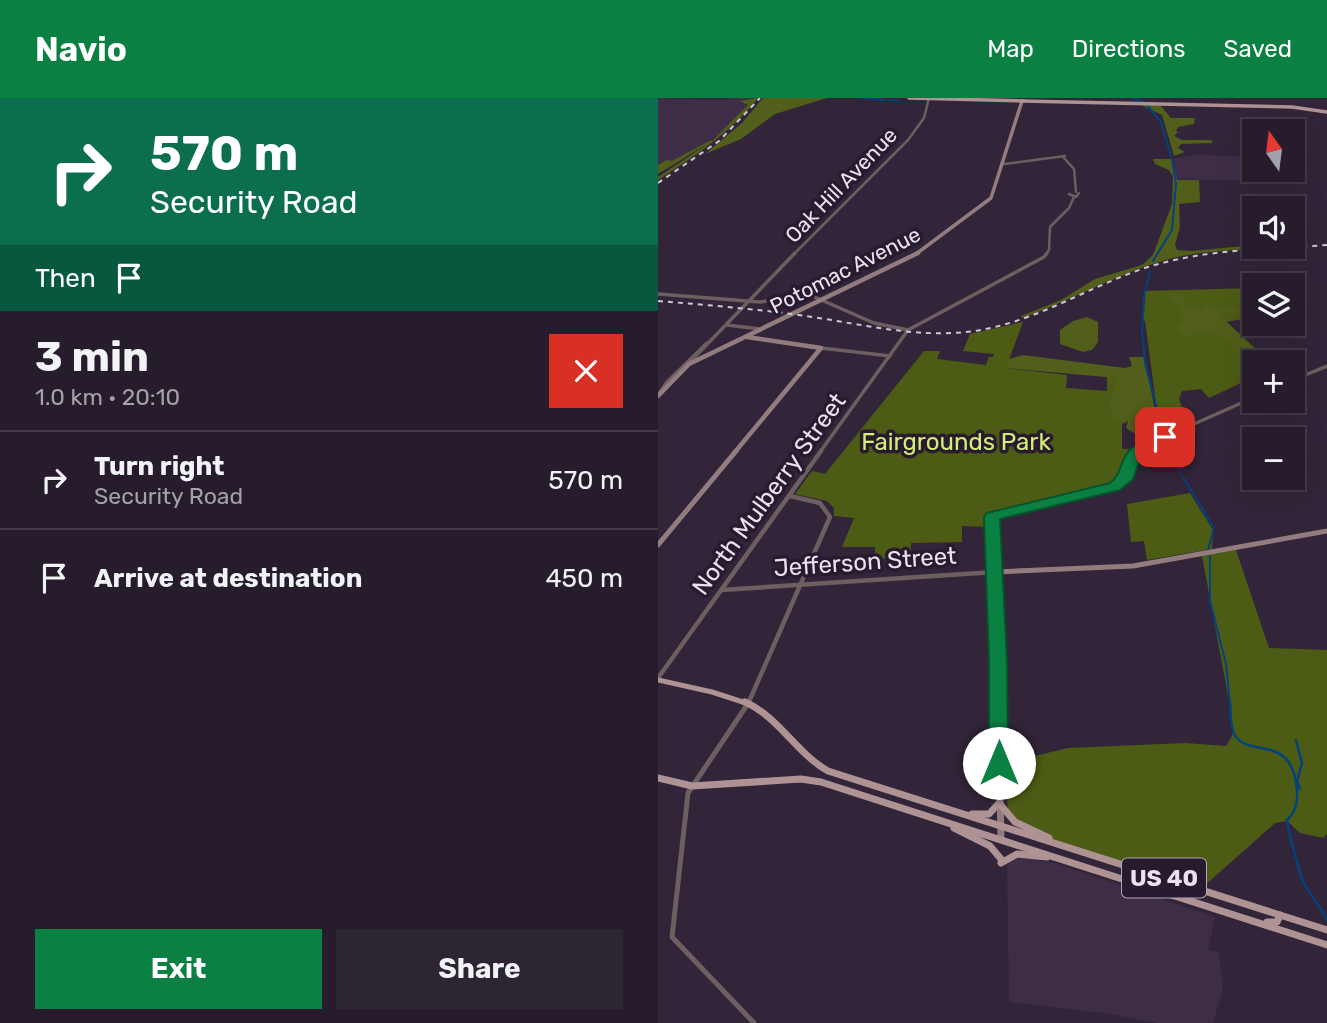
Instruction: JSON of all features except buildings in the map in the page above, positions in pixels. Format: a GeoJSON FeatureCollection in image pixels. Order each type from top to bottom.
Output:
{"type":"FeatureCollection","features":[{"type":"Feature","properties":{"kind":"main road"},"geometry":{"type":"LineString","coordinates":[[909,98],[929,101],[1023,99],[1051,103],[1292,107],[1327,112]]}},
{"type":"Feature","properties":{"kind":"main road","name":"Potomac Avenue"},"geometry":{"type":"LineString","coordinates":[[685,366],[911,258],[981,207],[992,198],[1023,99]]}},
{"type":"Feature","properties":{"kind":"main road"},"geometry":{"type":"LineString","coordinates":[[747,337],[821,348]]}},
{"type":"Feature","properties":{"kind":"main road"},"geometry":{"type":"LineString","coordinates":[[658,545],[821,348]]}},
{"type":"Feature","properties":{"kind":"main road"},"geometry":{"type":"LineString","coordinates":[[658,395],[685,366]]}},
{"type":"Feature","properties":{"kind":"main road"},"geometry":{"type":"LineString","coordinates":[[1261,543],[1327,531]]}},
{"type":"Feature","properties":{"kind":"main road","name":"Jefferson Street"},"geometry":{"type":"LineString","coordinates":[[995,572],[1133,566],[1261,543]]}},
{"type":"Feature","properties":{"kind":"main road"},"geometry":{"type":"LineString","coordinates":[[995,572],[1001,839]]}},
{"type":"Feature","properties":{"kind":"main road","name":"US 40"},"geometry":{"type":"LineString","coordinates":[[658,679],[748,704],[770,718],[819,766],[1327,930]]}},
{"type":"Feature","properties":{"kind":"main road","name":"US 40"},"geometry":{"type":"LineString","coordinates":[[658,778],[692,786],[786,780],[821,782],[1327,945]]}},
{"type":"Feature","properties":{"kind":"main road"},"geometry":{"type":"LineString","coordinates":[[955,811],[986,815],[993,812],[999,803]]}},
{"type":"Feature","properties":{"kind":"main road"},"geometry":{"type":"LineString","coordinates":[[999,803],[1015,822],[1071,848]]}},
{"type":"Feature","properties":{"kind":"main road"},"geometry":{"type":"LineString","coordinates":[[928,816],[990,846],[1001,861],[1017,854],[1061,859]]}},
{"type":"Feature","properties":{"kind":"main road"},"geometry":{"type":"LineString","coordinates":[[1223,911],[1270,923],[1277,922],[1280,915]]}},
{"type":"Feature","properties":{"kind":"main road"},"geometry":{"type":"LineString","coordinates":[[1282,930],[1288,923],[1302,921]]}},
{"type":"Feature","properties":{"kind":"street","name":"Oak Hill Avenue"},"geometry":{"type":"LineString","coordinates":[[685,366],[908,140],[920,124],[929,101]]}},
{"type":"Feature","properties":{"kind":"street"},"geometry":{"type":"LineString","coordinates":[[659,294],[770,302],[805,295],[827,300],[874,323],[908,330],[1044,257],[1049,250],[1049,230],[1053,222],[1069,208],[1074,194],[1071,169],[1063,159],[1056,158],[1004,164]]}},
{"type":"Feature","properties":{"kind":"street"},"geometry":{"type":"LineString","coordinates":[[820,292],[827,300]]}},
{"type":"Feature","properties":{"kind":"street"},"geometry":{"type":"LineString","coordinates":[[726,325],[763,330]]}},
{"type":"Feature","properties":{"kind":"street","name":"North Mulberry Street"},"geometry":{"type":"LineString","coordinates":[[658,679],[908,330]]}},
{"type":"Feature","properties":{"kind":"street"},"geometry":{"type":"LineString","coordinates":[[821,348],[890,356]]}},
{"type":"Feature","properties":{"kind":"street"},"geometry":{"type":"LineString","coordinates":[[1305,375],[1327,366]]}},
{"type":"Feature","properties":{"kind":"street"},"geometry":{"type":"LineString","coordinates":[[995,572],[992,517],[1115,486],[1125,479],[1132,457],[1142,447],[1242,403]]}},
{"type":"Feature","properties":{"kind":"street"},"geometry":{"type":"LineString","coordinates":[[754,1023],[672,937],[688,793],[748,704],[830,517],[829,508],[824,503],[790,496]]}},
{"type":"Feature","properties":{"kind":"street","name":"Jefferson Street"},"geometry":{"type":"LineString","coordinates":[[722,590],[995,572]]}},
{"type":"Feature","properties":{"kind":"shaded area"},"geometry":{"type":"Polygon","coordinates":[[[658,98],[756,98],[724,131],[658,174],[658,98]]]}},
{"type":"Feature","properties":{"kind":"shaded area"},"geometry":{"type":"Polygon","coordinates":[[[1196,155],[1242,156],[1242,181],[1175,179],[1172,159],[1196,155]]]}},
{"type":"Feature","properties":{"kind":"shaded area"},"geometry":{"type":"Polygon","coordinates":[[[1021,857],[1055,863],[1215,917],[1208,950],[1219,952],[1223,988],[1213,1023],[1158,1023],[1104,1013],[1009,1002],[1007,863],[1011,859],[1021,857]]]}},
{"type":"Feature","properties":{"kind":"green space"},"geometry":{"type":"Polygon","coordinates":[[[758,98],[724,133],[658,180],[658,177],[712,141],[748,105],[740,101],[758,98]]]}},
{"type":"Feature","properties":{"kind":"green space"},"geometry":{"type":"Polygon","coordinates":[[[763,98],[827,98],[775,114],[741,139],[705,154],[742,123],[763,98]]]}},
{"type":"Feature","properties":{"kind":"green space"},"geometry":{"type":"Polygon","coordinates":[[[1141,105],[1160,105],[1171,118],[1195,118],[1194,124],[1178,127],[1174,136],[1182,140],[1211,140],[1213,143],[1181,144],[1178,148],[1185,152],[1174,156],[1162,115],[1141,105]]]}},
{"type":"Feature","properties":{"kind":"green space"},"geometry":{"type":"Polygon","coordinates":[[[712,141],[658,174],[658,165],[712,141]]]}},
{"type":"Feature","properties":{"kind":"green space"},"geometry":{"type":"Polygon","coordinates":[[[1153,159],[1172,159],[1177,180],[1199,180],[1200,202],[1179,204],[1180,227],[1175,245],[1177,250],[1242,246],[1242,250],[1173,258],[1023,318],[1021,316],[1061,300],[1095,279],[1142,265],[1153,255],[1172,204],[1173,176],[1169,170],[1155,164],[1153,159]]]}},
{"type":"Feature","properties":{"kind":"green space"},"geometry":{"type":"Polygon","coordinates":[[[1242,288],[1242,319],[1226,322],[1255,350],[1242,350],[1242,382],[1209,398],[1201,389],[1182,391],[1179,399],[1188,424],[1177,429],[1163,420],[1156,403],[1145,321],[1142,321],[1144,291],[1242,288]]]}},
{"type":"Feature","properties":{"kind":"green space"},"geometry":{"type":"Polygon","coordinates":[[[1166,293],[1182,295],[1187,308],[1205,309],[1202,304],[1205,302],[1209,309],[1242,307],[1242,313],[1217,313],[1257,350],[1242,350],[1242,353],[1232,350],[1235,342],[1223,336],[1183,336],[1176,326],[1185,319],[1166,293]]]}},
{"type":"Feature","properties":{"kind":"green space"},"geometry":{"type":"Polygon","coordinates":[[[1087,317],[1098,322],[1098,342],[1092,350],[1083,352],[1060,344],[1060,330],[1073,321],[1087,317]]]}},
{"type":"Feature","properties":{"kind":"green space","name":"Fairgrounds Park"},"geometry":{"type":"Polygon","coordinates":[[[1023,322],[1006,368],[1067,375],[1066,388],[1107,391],[1107,372],[1135,374],[1127,422],[1122,424],[1122,449],[1129,449],[1121,476],[1096,489],[989,514],[989,527],[962,526],[962,542],[911,543],[910,558],[875,559],[875,547],[842,547],[854,518],[834,516],[834,508],[827,501],[795,494],[812,471],[825,474],[924,351],[940,351],[937,359],[986,365],[989,357],[994,354],[963,351],[970,334],[1023,322]]]}},
{"type":"Feature","properties":{"kind":"green space"},"geometry":{"type":"Polygon","coordinates":[[[1023,355],[1125,368],[1132,366],[1129,357],[1145,357],[1155,412],[1148,418],[1156,434],[1143,439],[1126,428],[1128,421],[1113,420],[1110,405],[1117,378],[1006,368],[1009,359],[1023,355]]]}},
{"type":"Feature","properties":{"kind":"green space"},"geometry":{"type":"Polygon","coordinates":[[[1190,493],[1213,530],[1212,549],[1147,560],[1144,541],[1131,542],[1127,504],[1190,493]]]}},
{"type":"Feature","properties":{"kind":"green space"},"geometry":{"type":"Polygon","coordinates":[[[1236,550],[1269,648],[1327,650],[1327,834],[1323,838],[1300,833],[1287,821],[1275,823],[1203,887],[1155,877],[1101,861],[1049,839],[1008,814],[1005,763],[1068,748],[1185,743],[1226,746],[1232,736],[1232,717],[1202,556],[1236,550]]]}},
{"type":"Feature","properties":{"kind":"waterway"},"geometry":{"type":"LineString","coordinates":[[861,98],[885,100]]}},
{"type":"Feature","properties":{"kind":"waterway"},"geometry":{"type":"LineString","coordinates":[[1133,98],[1142,102]]}},
{"type":"Feature","properties":{"kind":"waterway"},"geometry":{"type":"LineString","coordinates":[[890,100],[897,100]]}},
{"type":"Feature","properties":{"kind":"waterway"},"geometry":{"type":"LineString","coordinates":[[1147,105],[1161,122],[1171,156]]}},
{"type":"Feature","properties":{"kind":"waterway"},"geometry":{"type":"LineString","coordinates":[[1153,261],[1172,230],[1176,184],[1172,159]]}},
{"type":"Feature","properties":{"kind":"waterway"},"geometry":{"type":"LineString","coordinates":[[1146,288],[1150,271]]}},
{"type":"Feature","properties":{"kind":"waterway"},"geometry":{"type":"LineString","coordinates":[[1145,290],[1142,329],[1145,363],[1158,413],[1174,430]]}},
{"type":"Feature","properties":{"kind":"waterway"},"geometry":{"type":"LineString","coordinates":[[1177,434],[1180,473]]}},
{"type":"Feature","properties":{"kind":"waterway"},"geometry":{"type":"LineString","coordinates":[[1183,477],[1214,528],[1208,550]]}},
{"type":"Feature","properties":{"kind":"waterway"},"geometry":{"type":"LineString","coordinates":[[1210,556],[1210,601],[1226,664],[1230,704]]}},
{"type":"Feature","properties":{"kind":"waterway"},"geometry":{"type":"LineString","coordinates":[[1230,702],[1234,734],[1249,745],[1279,753],[1287,760],[1293,772],[1297,799],[1287,820],[1289,832],[1303,881],[1327,920]]}},
{"type":"Feature","properties":{"kind":"waterway"},"geometry":{"type":"LineString","coordinates":[[1296,740],[1302,763],[1297,781],[1300,789]]}},
{"type":"Feature","properties":{"kind":"railway"},"geometry":{"type":"LineString","coordinates":[[658,183],[719,141],[760,98]]}},
{"type":"Feature","properties":{"kind":"railway"},"geometry":{"type":"LineString","coordinates":[[658,301],[732,307],[890,330],[953,333],[1019,320],[1126,275],[1170,261],[1237,251],[1327,245]]}},
{"type":"Feature","properties":{"kind":"route"},"geometry":{"type":"LineString","coordinates":[[999,763],[992,517],[1115,486],[1125,479],[1137,450],[1165,437]]}}]}
